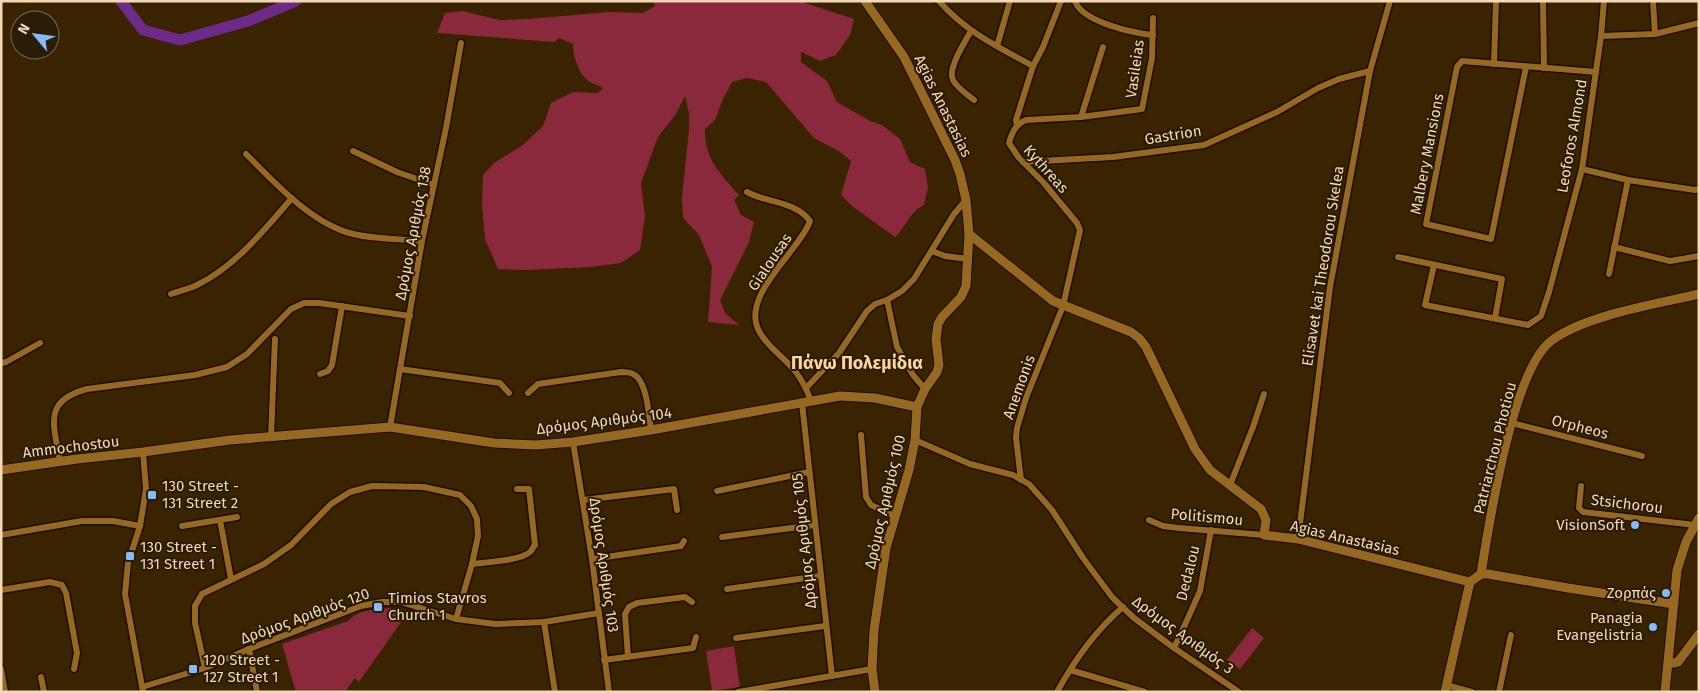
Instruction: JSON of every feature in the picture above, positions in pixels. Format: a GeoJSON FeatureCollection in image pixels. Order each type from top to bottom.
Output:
{"type":"FeatureCollection","features":[{"type":"Feature","properties":{"kind":"street","name":"Agias Anastasias"},"geometry":{"type":"LineString","coordinates":[[865,1],[904,57],[955,160],[966,200],[969,234],[967,278],[964,292],[938,324],[936,339],[939,365],[933,380],[925,389],[917,407]]}},
{"type":"Feature","properties":{"kind":"street"},"geometry":{"type":"LineString","coordinates":[[997,46],[1010,1]]}},
{"type":"Feature","properties":{"kind":"street"},"geometry":{"type":"LineString","coordinates":[[1017,126],[1016,120],[1033,66],[1043,48],[1062,1]]}},
{"type":"Feature","properties":{"kind":"street","name":"Elisavet kai Theodorou Skelea"},"geometry":{"type":"LineString","coordinates":[[1298,538],[1330,287],[1370,71],[1390,1]]}},
{"type":"Feature","properties":{"kind":"street"},"geometry":{"type":"LineString","coordinates":[[1494,64],[1496,1]]}},
{"type":"Feature","properties":{"kind":"street"},"geometry":{"type":"LineString","coordinates":[[1543,1],[1544,68]]}},
{"type":"Feature","properties":{"kind":"street","name":"Leoforos Almond"},"geometry":{"type":"LineString","coordinates":[[1495,318],[1528,325],[1541,316],[1550,292],[1582,169],[1601,36],[1604,1]]}},
{"type":"Feature","properties":{"kind":"street"},"geometry":{"type":"LineString","coordinates":[[1653,1],[1655,34]]}},
{"type":"Feature","properties":{"kind":"street"},"geometry":{"type":"LineString","coordinates":[[939,2],[971,31],[1033,66]]}},
{"type":"Feature","properties":{"kind":"street"},"geometry":{"type":"LineString","coordinates":[[1076,3],[1092,18],[1120,28],[1153,35]]}},
{"type":"Feature","properties":{"kind":"street","name":"Vasileias"},"geometry":{"type":"LineString","coordinates":[[1127,110],[1142,109],[1152,58],[1153,18]]}},
{"type":"Feature","properties":{"kind":"street"},"geometry":{"type":"LineString","coordinates":[[1601,36],[1655,34],[1699,23]]}},
{"type":"Feature","properties":{"kind":"street"},"geometry":{"type":"LineString","coordinates":[[971,31],[952,66],[952,79],[974,100]]}},
{"type":"Feature","properties":{"kind":"street","name":"Δρόμος Αριθμός 138"},"geometry":{"type":"LineString","coordinates":[[390,427],[422,241],[461,43]]}},
{"type":"Feature","properties":{"kind":"street"},"geometry":{"type":"LineString","coordinates":[[1081,117],[1103,47]]}},
{"type":"Feature","properties":{"kind":"street","name":"Malbery Mansions"},"geometry":{"type":"LineString","coordinates":[[1526,67],[1491,239],[1426,224],[1457,67],[1462,61],[1596,72]]}},
{"type":"Feature","properties":{"kind":"street","name":"Gastrion"},"geometry":{"type":"LineString","coordinates":[[1023,162],[1113,157],[1204,145],[1277,112],[1318,88],[1339,79],[1370,71]]}},
{"type":"Feature","properties":{"kind":"street","name":"Kythreas"},"geometry":{"type":"LineString","coordinates":[[1063,306],[1080,230],[1077,223],[1010,147],[1009,142],[1020,122],[1026,120],[1081,117],[1127,110]]}},
{"type":"Feature","properties":{"kind":"street"},"geometry":{"type":"LineString","coordinates":[[354,151],[397,172],[434,185]]}},
{"type":"Feature","properties":{"kind":"street"},"geometry":{"type":"LineString","coordinates":[[246,154],[292,198],[319,219],[334,227],[354,234],[422,241]]}},
{"type":"Feature","properties":{"kind":"street"},"geometry":{"type":"LineString","coordinates":[[1582,169],[1628,180],[1699,189]]}},
{"type":"Feature","properties":{"kind":"street"},"geometry":{"type":"LineString","coordinates":[[1609,274],[1628,180]]}},
{"type":"Feature","properties":{"kind":"street","name":"Gialousas"},"geometry":{"type":"LineString","coordinates":[[747,192],[795,208],[810,221],[806,231],[772,276],[758,300],[755,315],[758,330],[796,372],[806,388],[807,402]]}},
{"type":"Feature","properties":{"kind":"street"},"geometry":{"type":"LineString","coordinates":[[171,294],[196,286],[217,274],[248,248],[292,198]]}},
{"type":"Feature","properties":{"kind":"street"},"geometry":{"type":"LineString","coordinates":[[806,388],[839,353],[867,311],[875,304],[887,300],[902,291],[914,279],[954,214],[966,200]]}},
{"type":"Feature","properties":{"kind":"street"},"geometry":{"type":"LineString","coordinates":[[969,234],[1047,297],[1063,306],[1121,327],[1139,338],[1146,348],[1195,449],[1210,470],[1260,509],[1266,520],[1264,535]]}},
{"type":"Feature","properties":{"kind":"street"},"geometry":{"type":"LineString","coordinates":[[1614,246],[1670,261],[1699,256]]}},
{"type":"Feature","properties":{"kind":"street"},"geometry":{"type":"LineString","coordinates":[[932,250],[945,256],[968,259]]}},
{"type":"Feature","properties":{"kind":"street"},"geometry":{"type":"LineString","coordinates":[[1398,257],[1434,264],[1502,279],[1495,318],[1425,305],[1434,264]]}},
{"type":"Feature","properties":{"kind":"street","name":"Patriarchou Photiou"},"geometry":{"type":"LineString","coordinates":[[1481,574],[1501,464],[1526,378],[1536,358],[1550,341],[1572,328],[1606,316],[1699,294]]}},
{"type":"Feature","properties":{"kind":"street"},"geometry":{"type":"LineString","coordinates":[[887,300],[897,347],[913,375],[925,389]]}},
{"type":"Feature","properties":{"kind":"street"},"geometry":{"type":"LineString","coordinates":[[60,462],[53,417],[59,403],[72,393],[87,389],[195,376],[226,367],[246,354],[291,309],[304,303],[320,303],[410,316]]}},
{"type":"Feature","properties":{"kind":"street"},"geometry":{"type":"LineString","coordinates":[[320,374],[328,372],[332,365],[342,306]]}},
{"type":"Feature","properties":{"kind":"street","name":"Anemonis"},"geometry":{"type":"LineString","coordinates":[[1022,480],[1016,428],[1063,306]]}},
{"type":"Feature","properties":{"kind":"street"},"geometry":{"type":"LineString","coordinates":[[271,437],[275,339]]}},
{"type":"Feature","properties":{"kind":"street"},"geometry":{"type":"LineString","coordinates":[[1,363],[40,343]]}},
{"type":"Feature","properties":{"kind":"street"},"geometry":{"type":"LineString","coordinates":[[400,369],[500,383],[509,393]]}},
{"type":"Feature","properties":{"kind":"street"},"geometry":{"type":"LineString","coordinates":[[528,393],[538,384],[621,372],[632,373],[643,384],[651,430]]}},
{"type":"Feature","properties":{"kind":"street"},"geometry":{"type":"LineString","coordinates":[[1230,485],[1264,394]]}},
{"type":"Feature","properties":{"kind":"street","name":"Δρόμος Αριθμός 104"},"geometry":{"type":"LineString","coordinates":[[143,452],[230,440],[390,427],[494,443],[536,445],[573,442],[651,430],[840,396],[875,398],[917,407]]}},
{"type":"Feature","properties":{"kind":"street","name":"Δρόμος Αριθμός 105"},"geometry":{"type":"LineString","coordinates":[[807,402],[810,472],[825,626],[832,676]]}},
{"type":"Feature","properties":{"kind":"street","name":"Δρόμος Αριθμός 100"},"geometry":{"type":"LineString","coordinates":[[875,692],[872,669],[874,630],[886,548],[894,516],[910,470],[915,440],[917,407]]}},
{"type":"Feature","properties":{"kind":"street","name":"Orpheos"},"geometry":{"type":"LineString","coordinates":[[1512,423],[1642,456]]}},
{"type":"Feature","properties":{"kind":"street"},"geometry":{"type":"LineString","coordinates":[[861,435],[866,497],[871,505],[894,516]]}},
{"type":"Feature","properties":{"kind":"street"},"geometry":{"type":"LineString","coordinates":[[915,440],[970,464],[1013,475],[1022,480]]}},
{"type":"Feature","properties":{"kind":"street","name":"Δρόμος Αριθμός 103"},"geometry":{"type":"LineString","coordinates":[[573,442],[592,559],[609,692]]}},
{"type":"Feature","properties":{"kind":"street"},"geometry":{"type":"LineString","coordinates":[[142,689],[125,594],[128,564],[140,526],[146,489],[143,452]]}},
{"type":"Feature","properties":{"kind":"street","name":"Ammochostou"},"geometry":{"type":"LineString","coordinates":[[1,470],[143,452]]}},
{"type":"Feature","properties":{"kind":"street"},"geometry":{"type":"LineString","coordinates":[[717,490],[810,472]]}},
{"type":"Feature","properties":{"kind":"street","name":"Δρόμος Αριθμός 3"},"geometry":{"type":"LineString","coordinates":[[1022,480],[1037,491],[1052,510],[1105,590],[1134,618],[1239,692]]}},
{"type":"Feature","properties":{"kind":"street"},"geometry":{"type":"LineString","coordinates":[[206,668],[195,623],[195,606],[202,594],[264,564],[291,545],[331,504],[350,492],[372,486],[424,487],[460,495],[471,506],[477,519],[478,536],[456,619]]}},
{"type":"Feature","properties":{"kind":"street","name":"Stsichorou"},"geometry":{"type":"LineString","coordinates":[[1581,486],[1579,508],[1583,512],[1698,521]]}},
{"type":"Feature","properties":{"kind":"street"},"geometry":{"type":"LineString","coordinates":[[472,564],[520,557],[530,553],[534,545],[529,489],[517,489]]}},
{"type":"Feature","properties":{"kind":"street"},"geometry":{"type":"LineString","coordinates":[[583,500],[674,489],[677,510]]}},
{"type":"Feature","properties":{"kind":"street"},"geometry":{"type":"LineString","coordinates":[[182,526],[237,517]]}},
{"type":"Feature","properties":{"kind":"street"},"geometry":{"type":"LineString","coordinates":[[220,520],[231,579]]}},
{"type":"Feature","properties":{"kind":"street","name":"Politismou"},"geometry":{"type":"LineString","coordinates":[[1149,520],[1163,526],[1264,535]]}},
{"type":"Feature","properties":{"kind":"street"},"geometry":{"type":"LineString","coordinates":[[1,535],[82,521],[113,521],[140,526]]}},
{"type":"Feature","properties":{"kind":"street"},"geometry":{"type":"LineString","coordinates":[[1665,692],[1677,570],[1686,542],[1698,521]]}},
{"type":"Feature","properties":{"kind":"street"},"geometry":{"type":"LineString","coordinates":[[722,537],[815,524]]}},
{"type":"Feature","properties":{"kind":"street","name":"Dedalou"},"geometry":{"type":"LineString","coordinates":[[1174,648],[1200,591],[1211,530]]}},
{"type":"Feature","properties":{"kind":"street","name":"Agias Anastasias"},"geometry":{"type":"LineString","coordinates":[[1264,535],[1298,538],[1470,582]]}},
{"type":"Feature","properties":{"kind":"street"},"geometry":{"type":"LineString","coordinates":[[592,559],[681,546],[684,540]]}},
{"type":"Feature","properties":{"kind":"street"},"geometry":{"type":"LineString","coordinates":[[1472,692],[1446,688],[1470,582],[1481,574],[1674,604]]}},
{"type":"Feature","properties":{"kind":"street"},"geometry":{"type":"LineString","coordinates":[[726,589],[820,576]]}},
{"type":"Feature","properties":{"kind":"street"},"geometry":{"type":"LineString","coordinates":[[1,590],[50,582],[62,585],[66,593],[77,653],[74,669]]}},
{"type":"Feature","properties":{"kind":"street"},"geometry":{"type":"LineString","coordinates":[[628,657],[625,614],[629,607],[637,603],[685,597],[692,602]]}},
{"type":"Feature","properties":{"kind":"street","name":"Δρόμος Αριθμός 120"},"geometry":{"type":"LineString","coordinates":[[142,689],[206,668],[249,649],[361,606],[382,602],[401,602],[456,619],[495,624],[544,622],[598,614]]}},
{"type":"Feature","properties":{"kind":"street"},"geometry":{"type":"LineString","coordinates":[[1057,692],[1070,670],[1110,618],[1123,607]]}},
{"type":"Feature","properties":{"kind":"street"},"geometry":{"type":"LineString","coordinates":[[544,622],[555,692]]}},
{"type":"Feature","properties":{"kind":"street"},"geometry":{"type":"LineString","coordinates":[[736,638],[825,626]]}},
{"type":"Feature","properties":{"kind":"street"},"geometry":{"type":"LineString","coordinates":[[1668,664],[1678,662],[1699,634]]}},
{"type":"Feature","properties":{"kind":"street"},"geometry":{"type":"LineString","coordinates":[[1499,692],[1511,635]]}},
{"type":"Feature","properties":{"kind":"street"},"geometry":{"type":"LineString","coordinates":[[604,660],[693,648],[696,637]]}},
{"type":"Feature","properties":{"kind":"street"},"geometry":{"type":"LineString","coordinates":[[249,649],[257,692]]}},
{"type":"Feature","properties":{"kind":"street"},"geometry":{"type":"LineString","coordinates":[[1,669],[5,692]]}},
{"type":"Feature","properties":{"kind":"street"},"geometry":{"type":"LineString","coordinates":[[738,692],[872,669]]}},
{"type":"Feature","properties":{"kind":"street"},"geometry":{"type":"LineString","coordinates":[[1070,670],[1146,692]]}},
{"type":"Feature","properties":{"kind":"street"},"geometry":{"type":"LineString","coordinates":[[41,677],[44,692]]}},
{"type":"Feature","properties":{"kind":"shaded area"},"geometry":{"type":"Polygon","coordinates":[[[653,1],[799,1],[854,19],[850,35],[836,55],[820,61],[801,52],[801,62],[827,81],[837,102],[870,121],[882,125],[900,139],[910,162],[925,169],[928,187],[924,205],[911,215],[895,237],[852,206],[841,195],[851,161],[840,152],[814,138],[766,82],[747,78],[732,82],[715,120],[705,129],[707,149],[715,165],[739,195],[734,200],[741,215],[754,222],[749,242],[720,300],[725,313],[739,325],[708,322],[712,267],[699,235],[683,218],[682,197],[689,129],[689,113],[685,96],[676,114],[658,137],[641,183],[645,217],[640,250],[621,263],[591,267],[524,270],[498,269],[485,239],[482,204],[483,175],[494,163],[523,145],[543,126],[551,103],[573,92],[598,93],[603,88],[589,81],[582,74],[576,62],[573,44],[559,38],[554,42],[437,33],[445,13],[462,11],[500,20],[610,12],[643,13],[655,6],[653,1]]]}},
{"type":"Feature","properties":{"kind":"shaded area"},"geometry":{"type":"Polygon","coordinates":[[[394,608],[408,612],[359,682],[355,678],[345,692],[296,692],[282,644],[348,621],[363,612],[394,608]]]}},
{"type":"Feature","properties":{"kind":"shaded area"},"geometry":{"type":"Polygon","coordinates":[[[1252,628],[1264,638],[1240,669],[1227,660],[1252,628]]]}},
{"type":"Feature","properties":{"kind":"shaded area"},"geometry":{"type":"Polygon","coordinates":[[[734,646],[740,687],[712,691],[706,651],[734,646]]]}},
{"type":"Feature","properties":{"kind":"waterway"},"geometry":{"type":"LineString","coordinates":[[121,1],[143,30],[180,40],[248,21],[296,1]]}},
{"type":"Feature","properties":{"kind":"place","name":"130 Street - 131 Street 2"},"geometry":{"type":"Point","coordinates":[152,495]}},
{"type":"Feature","properties":{"kind":"place","name":"VisionSoft"},"geometry":{"type":"Point","coordinates":[1635,525]}},
{"type":"Feature","properties":{"kind":"place","name":"130 Street - 131 Street 1"},"geometry":{"type":"Point","coordinates":[130,556]}},
{"type":"Feature","properties":{"kind":"place","name":"Ζορπάς"},"geometry":{"type":"Point","coordinates":[1666,593]}},
{"type":"Feature","properties":{"kind":"place","name":"Timios Stavros Church 1"},"geometry":{"type":"Point","coordinates":[378,607]}},
{"type":"Feature","properties":{"kind":"place","name":"Panagia Evangelistria"},"geometry":{"type":"Point","coordinates":[1653,627]}},
{"type":"Feature","properties":{"kind":"place","name":"120 Street - 127 Street 1"},"geometry":{"type":"Point","coordinates":[193,669]}},
{"type":"Feature","properties":{"kind":"district","name":"Πάνω Πολεμίδια"},"geometry":{"type":"Point","coordinates":[857,363]}}]}
